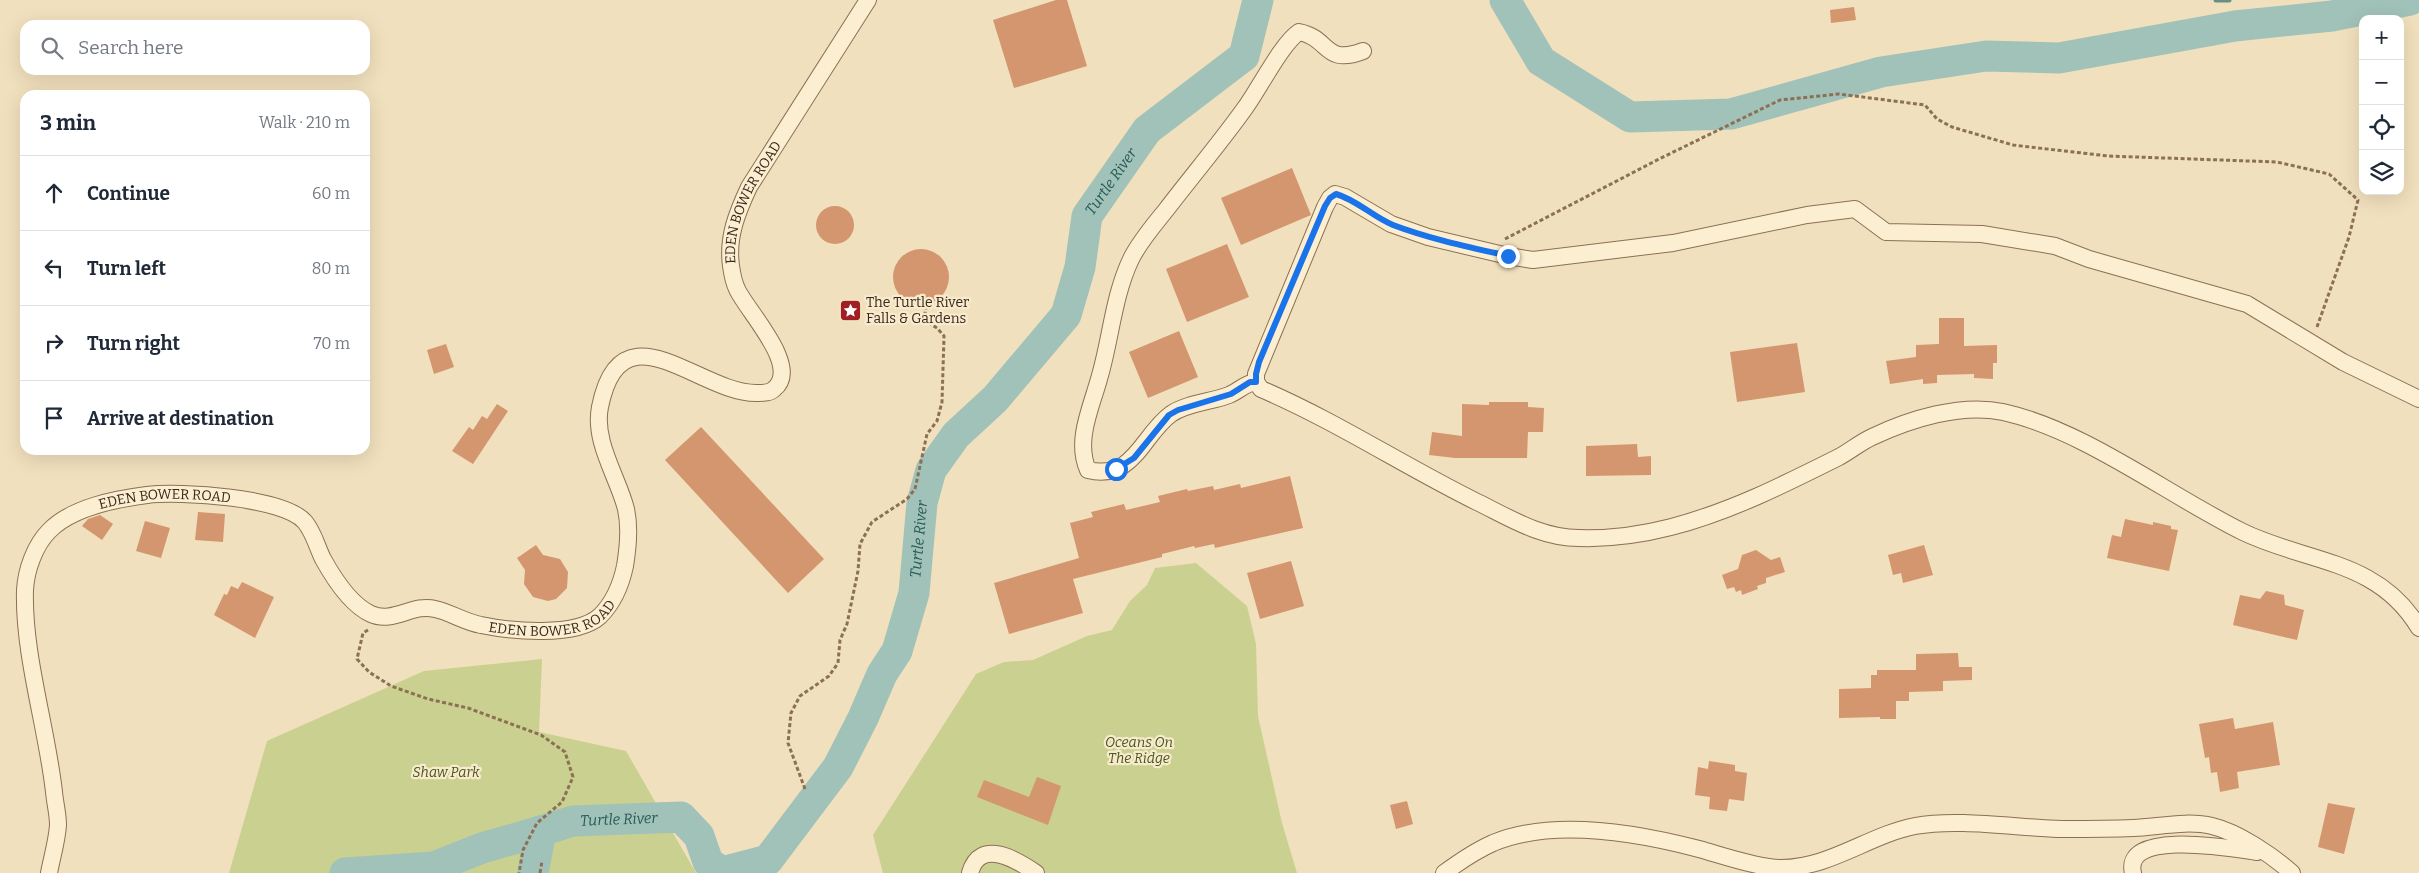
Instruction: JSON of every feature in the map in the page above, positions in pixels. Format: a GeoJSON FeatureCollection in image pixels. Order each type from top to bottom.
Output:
{"type":"FeatureCollection","features":[{"type":"Feature","properties":{"kind":"street","name":"EDEN BOWER ROAD"},"geometry":{"type":"LineString","coordinates":[[49,873],[58,824],[50,756],[28,635],[25,588],[33,555],[49,530],[68,517],[97,505],[149,495],[191,494],[267,504],[294,513],[306,523],[324,560],[356,603],[371,614],[386,617],[433,608],[478,625],[540,631],[572,628],[596,620],[611,602],[621,582],[627,553],[628,529],[626,511],[604,447],[599,412],[606,386],[614,369],[625,359],[639,357],[657,358],[748,393],[765,393],[773,390],[779,383],[782,368],[775,350],[737,290],[733,274],[731,239],[735,216],[749,188],[868,0]]}},
{"type":"Feature","properties":{"kind":"street"},"geometry":{"type":"LineString","coordinates":[[1256,382],[1250,382],[1231,394],[1178,410],[1169,415],[1134,458],[1116,469],[1102,473],[1088,470],[1082,458],[1083,435],[1105,359],[1116,301],[1131,258],[1145,237],[1227,134],[1259,88],[1285,44],[1292,37],[1299,32],[1308,34],[1332,54],[1343,57],[1363,51]]}},
{"type":"Feature","properties":{"kind":"street"},"geometry":{"type":"LineString","coordinates":[[2419,399],[2311,344],[2247,304],[2089,260],[2055,246],[1982,234],[1886,232],[1856,208],[1807,215],[1673,243],[1533,260],[1428,237],[1391,224],[1345,197],[1336,194],[1330,198],[1325,206],[1259,362],[1256,374],[1256,382],[1261,389],[1357,436],[1420,474],[1548,535],[1578,538],[1651,532],[1701,520],[1760,495],[1841,455],[1871,437],[1903,425],[1934,414],[1972,410],[1999,411],[2028,419],[2087,445],[2201,511],[2254,537],[2357,571],[2391,594],[2410,613],[2419,628]]}},
{"type":"Feature","properties":{"kind":"street"},"geometry":{"type":"LineString","coordinates":[[1444,873],[1463,859],[1494,843],[1528,833],[1560,830],[1604,831],[1681,844],[1778,868],[1802,866],[1828,859],[1884,836],[1916,826],[1964,824],[2062,829],[2133,828],[2168,825],[2212,826],[2266,853],[2292,873]]}},
{"type":"Feature","properties":{"kind":"street"},"geometry":{"type":"LineString","coordinates":[[2133,873],[2132,865],[2137,855],[2158,846],[2204,845],[2266,853]]}},
{"type":"Feature","properties":{"kind":"street"},"geometry":{"type":"LineString","coordinates":[[970,873],[979,858],[988,854],[999,854],[1015,859],[1036,873]]}},
{"type":"Feature","properties":{"kind":"path"},"geometry":{"type":"LineString","coordinates":[[1483,250],[1659,159],[1780,100],[1839,94],[1925,105],[1937,119],[1952,127],[2012,145],[2108,156],[2277,162],[2329,174],[2358,200],[2349,237],[2311,344]]}},
{"type":"Feature","properties":{"kind":"path"},"geometry":{"type":"LineString","coordinates":[[805,789],[788,743],[791,713],[800,696],[829,676],[838,663],[840,640],[847,624],[858,571],[860,544],[872,522],[907,499],[915,489],[927,434],[937,421],[940,411],[942,402],[944,336],[938,328],[924,320],[926,307]]}},
{"type":"Feature","properties":{"kind":"path"},"geometry":{"type":"LineString","coordinates":[[386,617],[363,633],[357,659],[368,672],[391,686],[428,699],[468,708],[541,735],[565,752],[573,777],[562,802],[537,823],[523,850],[519,873]]}},
{"type":"Feature","properties":{"kind":"path"},"geometry":{"type":"LineString","coordinates":[[540,873],[542,861]]}},
{"type":"Feature","properties":{"kind":"green space","name":"Oceans On The Ridge"},"geometry":{"type":"Polygon","coordinates":[[[1196,563],[1247,606],[1256,644],[1258,716],[1282,823],[1297,873],[883,873],[873,835],[976,674],[1004,662],[1033,660],[1087,636],[1112,630],[1130,601],[1147,585],[1155,568],[1196,563]]]}},
{"type":"Feature","properties":{"kind":"green space","name":"Shaw Park"},"geometry":{"type":"Polygon","coordinates":[[[542,659],[539,732],[626,751],[696,873],[229,873],[267,741],[424,671],[542,659]]]}},
{"type":"Feature","properties":{"kind":"building"},"geometry":{"type":"Polygon","coordinates":[[[1056,0],[1067,0],[1087,66],[1014,88],[993,20],[1056,0]]]}},
{"type":"Feature","properties":{"kind":"building"},"geometry":{"type":"Polygon","coordinates":[[[1854,7],[1856,20],[1831,23],[1830,10],[1854,7]]]}},
{"type":"Feature","properties":{"kind":"building"},"geometry":{"type":"Polygon","coordinates":[[[1292,168],[1311,215],[1241,245],[1221,198],[1292,168]]]}},
{"type":"Feature","properties":{"kind":"building"},"geometry":{"type":"Polygon","coordinates":[[[835,206],[849,211],[854,225],[849,239],[835,244],[821,239],[816,225],[821,211],[835,206]]]}},
{"type":"Feature","properties":{"kind":"building"},"geometry":{"type":"Polygon","coordinates":[[[1227,244],[1249,297],[1187,322],[1166,269],[1227,244]]]}},
{"type":"Feature","properties":{"kind":"building"},"geometry":{"type":"Polygon","coordinates":[[[921,249],[936,254],[944,262],[949,277],[944,292],[936,300],[921,305],[906,300],[898,292],[893,277],[898,262],[906,254],[921,249]]]}},
{"type":"Feature","properties":{"kind":"building"},"geometry":{"type":"Polygon","coordinates":[[[1939,318],[1964,318],[1964,346],[1997,345],[1997,363],[1993,363],[1993,379],[1974,378],[1974,374],[1937,375],[1937,383],[1923,384],[1923,379],[1890,384],[1886,361],[1916,357],[1916,345],[1939,344],[1939,318]]]}},
{"type":"Feature","properties":{"kind":"building"},"geometry":{"type":"Polygon","coordinates":[[[1179,331],[1198,377],[1148,398],[1129,352],[1179,331]]]}},
{"type":"Feature","properties":{"kind":"building"},"geometry":{"type":"Polygon","coordinates":[[[1797,343],[1805,392],[1737,402],[1730,352],[1797,343]]]}},
{"type":"Feature","properties":{"kind":"building"},"geometry":{"type":"Polygon","coordinates":[[[446,344],[454,367],[434,374],[427,350],[446,344]]]}},
{"type":"Feature","properties":{"kind":"building"},"geometry":{"type":"Polygon","coordinates":[[[1489,402],[1528,402],[1528,407],[1544,408],[1543,432],[1528,432],[1527,458],[1455,458],[1429,455],[1432,432],[1462,436],[1462,404],[1489,405],[1489,402]]]}},
{"type":"Feature","properties":{"kind":"building"},"geometry":{"type":"Polygon","coordinates":[[[497,404],[508,411],[473,464],[452,451],[469,427],[473,430],[482,416],[487,419],[497,404]]]}},
{"type":"Feature","properties":{"kind":"building"},"geometry":{"type":"Polygon","coordinates":[[[701,427],[824,559],[788,593],[665,460],[701,427]]]}},
{"type":"Feature","properties":{"kind":"building"},"geometry":{"type":"Polygon","coordinates":[[[1637,444],[1638,457],[1651,456],[1651,475],[1586,476],[1586,446],[1637,444]]]}},
{"type":"Feature","properties":{"kind":"building"},"geometry":{"type":"Polygon","coordinates":[[[1290,476],[1303,528],[1215,548],[1214,544],[1195,548],[1194,546],[1162,554],[1162,557],[1073,579],[1083,613],[1009,634],[994,583],[1079,558],[1070,523],[1093,517],[1091,512],[1124,504],[1126,510],[1160,502],[1158,496],[1187,489],[1188,491],[1213,486],[1214,490],[1240,484],[1241,488],[1290,476]]]}},
{"type":"Feature","properties":{"kind":"building"},"geometry":{"type":"Polygon","coordinates":[[[198,512],[225,514],[223,542],[195,540],[198,512]]]}},
{"type":"Feature","properties":{"kind":"building"},"geometry":{"type":"Polygon","coordinates":[[[100,515],[113,524],[102,540],[82,526],[88,519],[100,515]]]}},
{"type":"Feature","properties":{"kind":"building"},"geometry":{"type":"Polygon","coordinates":[[[2125,519],[2153,525],[2153,522],[2171,526],[2171,529],[2178,530],[2169,571],[2107,558],[2112,535],[2121,537],[2125,519]]]}},
{"type":"Feature","properties":{"kind":"building"},"geometry":{"type":"Polygon","coordinates":[[[145,521],[170,528],[161,558],[136,551],[145,521]]]}},
{"type":"Feature","properties":{"kind":"building"},"geometry":{"type":"Polygon","coordinates":[[[536,545],[543,555],[560,559],[568,572],[567,588],[556,599],[548,601],[533,597],[524,584],[525,570],[517,558],[536,545]]]}},
{"type":"Feature","properties":{"kind":"building"},"geometry":{"type":"Polygon","coordinates":[[[1924,545],[1933,575],[1903,583],[1901,573],[1893,575],[1888,555],[1924,545]]]}},
{"type":"Feature","properties":{"kind":"building"},"geometry":{"type":"Polygon","coordinates":[[[1756,550],[1771,560],[1780,557],[1785,572],[1766,578],[1766,583],[1757,586],[1758,589],[1742,595],[1741,590],[1736,592],[1734,587],[1727,589],[1722,575],[1738,569],[1742,555],[1756,550]]]}},
{"type":"Feature","properties":{"kind":"building"},"geometry":{"type":"Polygon","coordinates":[[[1291,561],[1304,606],[1260,619],[1247,573],[1291,561]]]}},
{"type":"Feature","properties":{"kind":"building"},"geometry":{"type":"Polygon","coordinates":[[[242,582],[274,597],[255,638],[214,615],[224,594],[227,595],[231,586],[238,589],[242,582]]]}},
{"type":"Feature","properties":{"kind":"building"},"geometry":{"type":"Polygon","coordinates":[[[2266,591],[2284,595],[2285,605],[2304,610],[2297,640],[2233,625],[2240,595],[2260,599],[2266,591]]]}},
{"type":"Feature","properties":{"kind":"building"},"geometry":{"type":"Polygon","coordinates":[[[1958,653],[1959,667],[1972,667],[1972,680],[1943,681],[1943,691],[1909,692],[1909,701],[1896,701],[1896,719],[1880,719],[1880,717],[1839,718],[1839,689],[1871,688],[1871,675],[1877,675],[1877,670],[1916,670],[1916,654],[1958,653]]]}},
{"type":"Feature","properties":{"kind":"building"},"geometry":{"type":"Polygon","coordinates":[[[2233,718],[2235,729],[2273,722],[2280,765],[2237,772],[2239,788],[2220,792],[2217,772],[2211,773],[2209,757],[2205,758],[2199,724],[2233,718]]]}},
{"type":"Feature","properties":{"kind":"building"},"geometry":{"type":"Polygon","coordinates":[[[1709,761],[1735,765],[1735,771],[1747,773],[1744,801],[1729,799],[1727,811],[1709,809],[1710,797],[1695,795],[1698,767],[1708,769],[1709,761]]]}},
{"type":"Feature","properties":{"kind":"building"},"geometry":{"type":"Polygon","coordinates":[[[1037,777],[1061,786],[1048,825],[977,797],[984,780],[1029,797],[1037,777]]]}},
{"type":"Feature","properties":{"kind":"building"},"geometry":{"type":"Polygon","coordinates":[[[1407,801],[1413,824],[1396,829],[1390,805],[1407,801]]]}},
{"type":"Feature","properties":{"kind":"building"},"geometry":{"type":"Polygon","coordinates":[[[2328,803],[2355,808],[2344,854],[2318,847],[2328,803]]]}},
{"type":"Feature","properties":{"kind":"waterway","name":"Turtle River"},"geometry":{"type":"LineString","coordinates":[[533,873],[541,831],[573,821],[681,817],[699,836],[708,862],[722,872],[768,860],[838,767],[863,718],[882,674],[897,651],[914,593],[922,503],[931,470],[956,435],[995,399],[1066,315],[1080,267],[1087,216],[1147,130],[1244,56],[1258,0]]}},
{"type":"Feature","properties":{"kind":"waterway"},"geometry":{"type":"LineString","coordinates":[[1505,0],[1541,61],[1630,117],[1731,114],[1881,72],[1986,56],[2059,58],[2235,26],[2332,16],[2410,0]]}},
{"type":"Feature","properties":{"kind":"waterway"},"geometry":{"type":"LineString","coordinates":[[2216,0],[2229,0]]}},
{"type":"Feature","properties":{"kind":"waterway"},"geometry":{"type":"LineString","coordinates":[[345,873],[434,867],[482,848],[541,831]]}},
{"type":"Feature","properties":{"kind":"place","name":"The Turtle River Falls & Gardens"},"geometry":{"type":"Point","coordinates":[850,310]}},
{"type":"Feature","properties":{"kind":"route"},"geometry":{"type":"LineString","coordinates":[[1116,469],[1134,458],[1169,415],[1178,410],[1231,394],[1250,382],[1256,382],[1259,362],[1325,206],[1330,198],[1336,194],[1345,197],[1391,224],[1428,237],[1508,256]]}}]}
